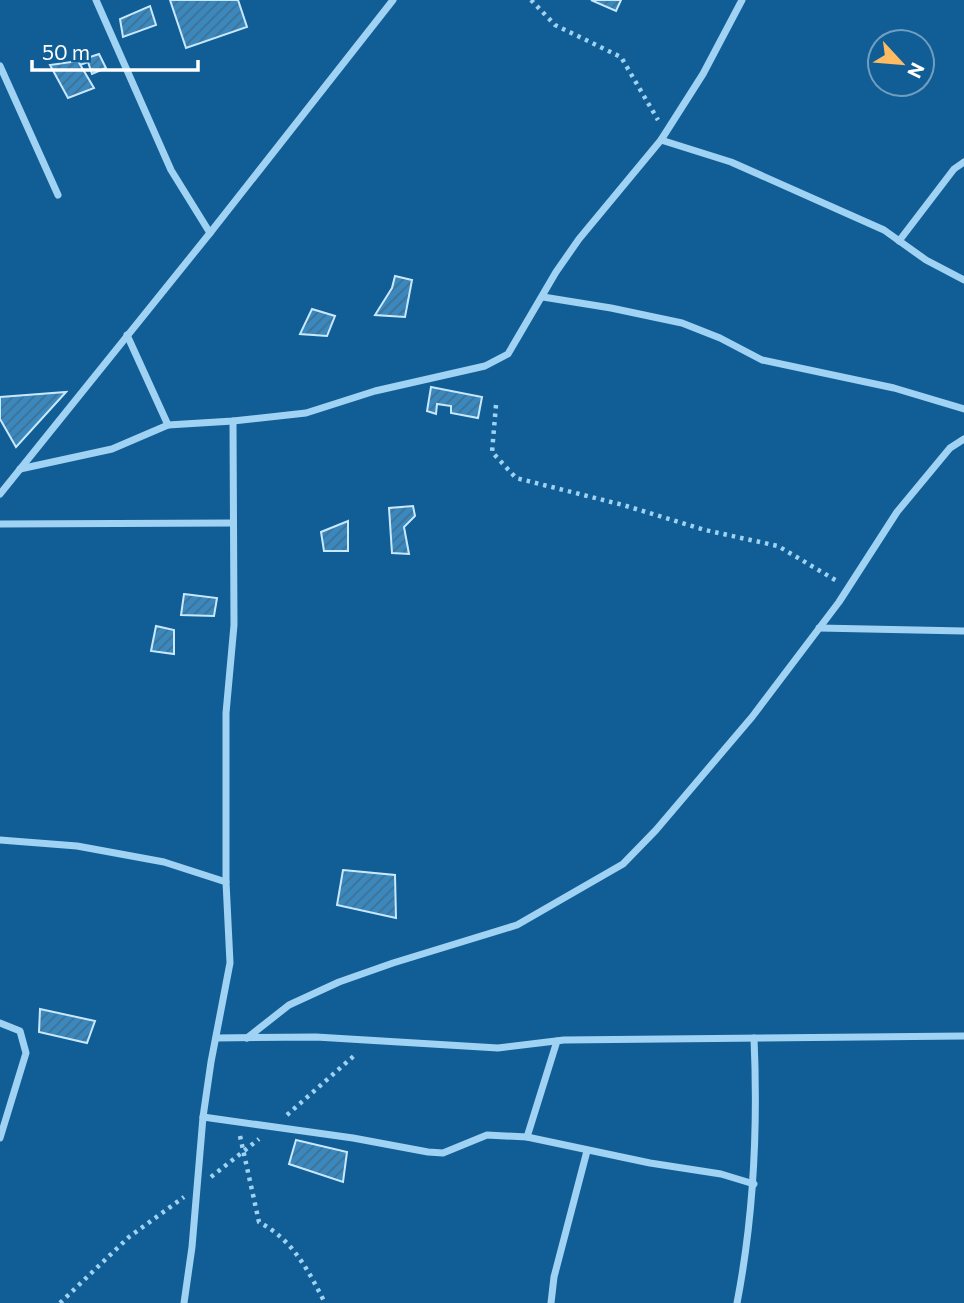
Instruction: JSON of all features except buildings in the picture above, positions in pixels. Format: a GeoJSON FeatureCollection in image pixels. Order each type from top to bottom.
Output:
{"type":"FeatureCollection","features":[{"type":"Feature","properties":{"kind":"street"},"geometry":{"type":"LineString","coordinates":[[96,0],[171,170],[210,233]]}},
{"type":"Feature","properties":{"kind":"street"},"geometry":{"type":"LineString","coordinates":[[0,494],[393,0]]}},
{"type":"Feature","properties":{"kind":"street"},"geometry":{"type":"LineString","coordinates":[[20,469],[113,449],[168,425],[306,413],[375,391],[485,366],[508,354],[579,239],[661,140],[703,74],[742,0]]}},
{"type":"Feature","properties":{"kind":"street"},"geometry":{"type":"LineString","coordinates":[[0,66],[58,195]]}},
{"type":"Feature","properties":{"kind":"street"},"geometry":{"type":"LineString","coordinates":[[661,140],[731,162],[884,230],[926,260],[964,280]]}},
{"type":"Feature","properties":{"kind":"street"},"geometry":{"type":"LineString","coordinates":[[899,241],[954,169],[964,162]]}},
{"type":"Feature","properties":{"kind":"street"},"geometry":{"type":"LineString","coordinates":[[543,297],[682,323],[720,338],[762,360],[894,388],[964,409]]}},
{"type":"Feature","properties":{"kind":"street"},"geometry":{"type":"LineString","coordinates":[[127,335],[168,425]]}},
{"type":"Feature","properties":{"kind":"street"},"geometry":{"type":"LineString","coordinates":[[184,1303],[192,1247],[203,1118],[230,963],[226,882],[226,713],[234,625],[233,421]]}},
{"type":"Feature","properties":{"kind":"street"},"geometry":{"type":"LineString","coordinates":[[247,1038],[289,1005],[393,963],[517,925],[623,864],[656,830],[752,716],[839,602],[897,512],[950,448],[964,439]]}},
{"type":"Feature","properties":{"kind":"street"},"geometry":{"type":"LineString","coordinates":[[0,524],[233,523]]}},
{"type":"Feature","properties":{"kind":"street"},"geometry":{"type":"LineString","coordinates":[[819,628],[964,631]]}},
{"type":"Feature","properties":{"kind":"street"},"geometry":{"type":"LineString","coordinates":[[0,840],[77,846],[164,862],[226,882]]}},
{"type":"Feature","properties":{"kind":"street"},"geometry":{"type":"LineString","coordinates":[[0,1023],[20,1031],[26,1052],[0,1138]]}},
{"type":"Feature","properties":{"kind":"street"},"geometry":{"type":"LineString","coordinates":[[216,1038],[316,1037],[498,1048],[556,1041],[964,1036]]}},
{"type":"Feature","properties":{"kind":"street"},"geometry":{"type":"LineString","coordinates":[[737,1303],[754,1184],[757,1106],[754,1038]]}},
{"type":"Feature","properties":{"kind":"street"},"geometry":{"type":"LineString","coordinates":[[527,1137],[556,1041]]}},
{"type":"Feature","properties":{"kind":"street"},"geometry":{"type":"LineString","coordinates":[[203,1118],[443,1153],[487,1135],[527,1137],[721,1174],[754,1184]]}},
{"type":"Feature","properties":{"kind":"street"},"geometry":{"type":"LineString","coordinates":[[551,1303],[554,1276],[568,1232],[587,1150]]}},
{"type":"Feature","properties":{"kind":"path"},"geometry":{"type":"LineString","coordinates":[[531,0],[555,25],[621,57],[660,124]]}},
{"type":"Feature","properties":{"kind":"path"},"geometry":{"type":"LineString","coordinates":[[496,405],[492,452],[516,478],[623,505],[705,530],[778,546],[841,584]]}},
{"type":"Feature","properties":{"kind":"path"},"geometry":{"type":"LineString","coordinates":[[239,1131],[259,1222],[276,1231],[303,1260],[326,1303]]}}]}
